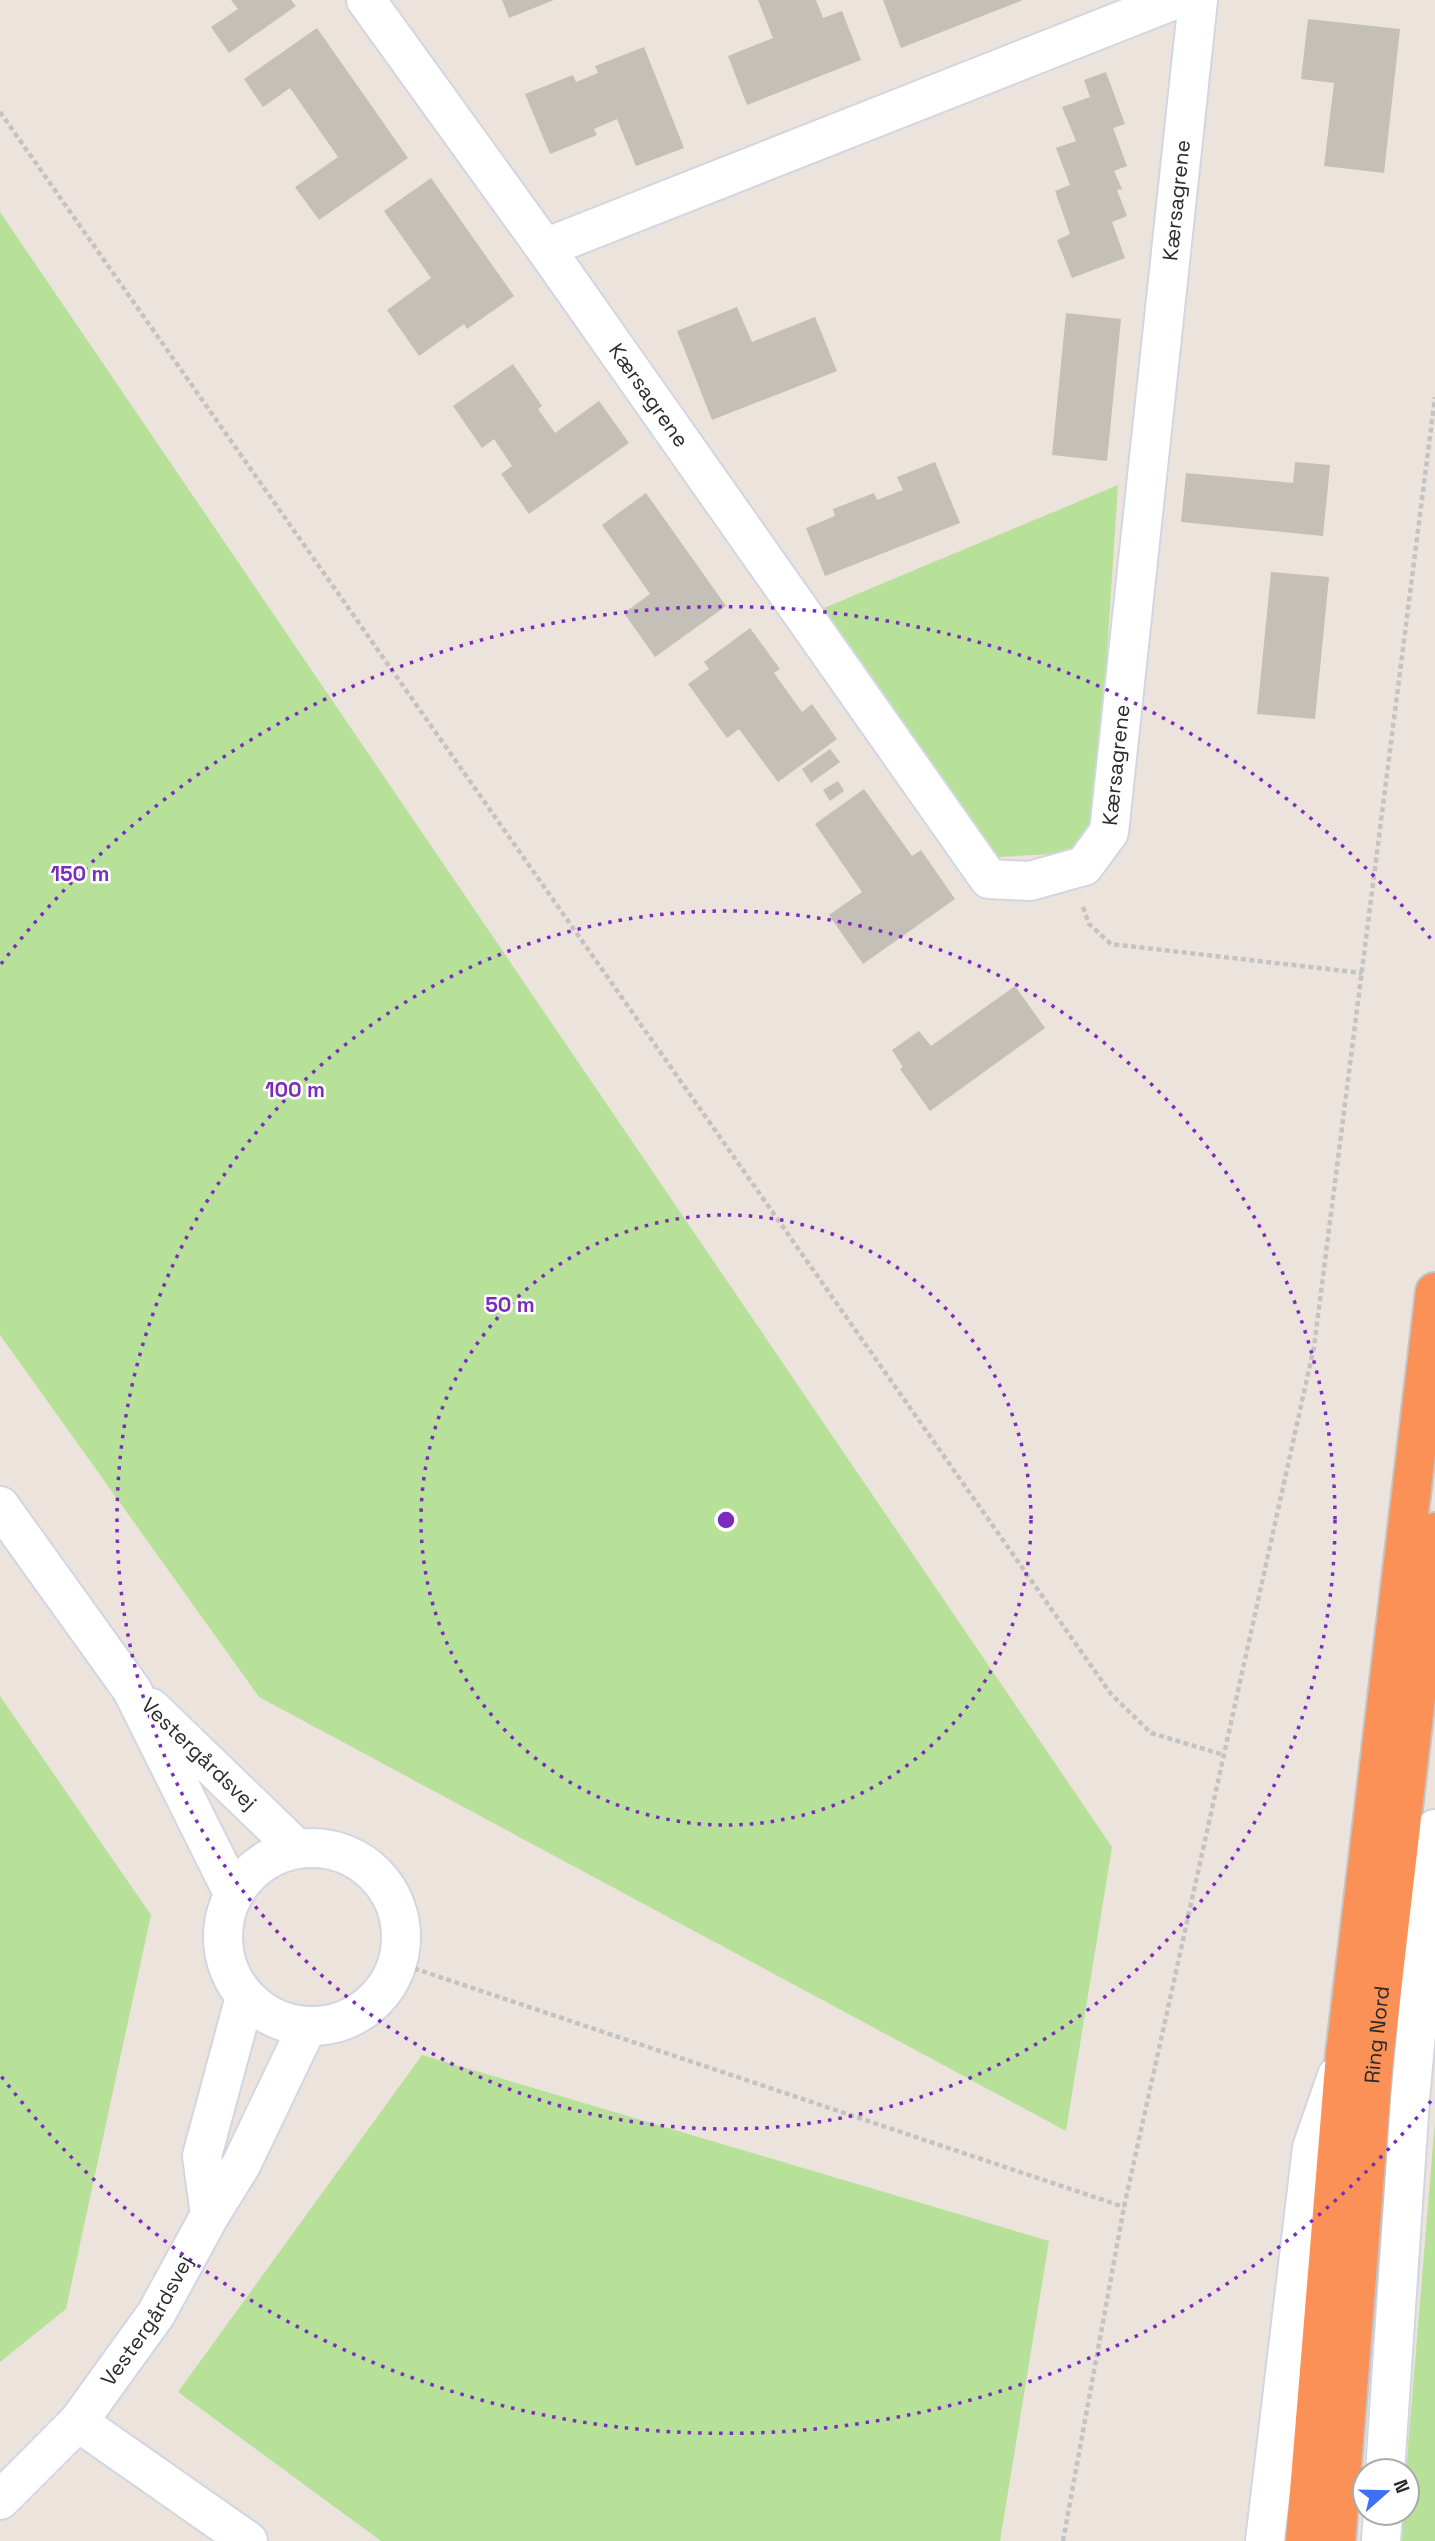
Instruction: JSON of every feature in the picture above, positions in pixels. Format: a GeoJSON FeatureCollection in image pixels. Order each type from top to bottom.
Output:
{"type":"FeatureCollection","features":[{"type":"Feature","properties":{"kind":"highway","name":"Ring Nord"},"geometry":{"type":"LineString","coordinates":[[1305,2541],[1345,2054],[1435,1292]]}},
{"type":"Feature","properties":{"kind":"highway","name":"Ring Nord"},"geometry":{"type":"LineString","coordinates":[[1336,2541],[1374,2059],[1435,1532]]}},
{"type":"Feature","properties":{"kind":"street","name":"Kærsagrene"},"geometry":{"type":"LineString","coordinates":[[366,0],[545,248],[989,879],[1030,881],[1084,866],[1109,832],[1198,0]]}},
{"type":"Feature","properties":{"kind":"street"},"geometry":{"type":"LineString","coordinates":[[545,248],[1174,0]]}},
{"type":"Feature","properties":{"kind":"street","name":"Vestergårdsvej"},"geometry":{"type":"LineString","coordinates":[[0,1506],[132,1690],[233,1893]]}},
{"type":"Feature","properties":{"kind":"street","name":"Vestergårdsvej"},"geometry":{"type":"LineString","coordinates":[[132,1690],[296,1848]]}},
{"type":"Feature","properties":{"kind":"street"},"geometry":{"type":"LineString","coordinates":[[1386,2457],[1410,2099],[1435,1829]]}},
{"type":"Feature","properties":{"kind":"street"},"geometry":{"type":"LineString","coordinates":[[296,1848],[327,1848],[356,1858],[379,1877],[395,1903],[402,1933],[398,1962],[388,1985],[373,2003],[354,2017],[330,2025],[307,2027],[284,2022],[263,2012],[245,1997],[230,1974],[222,1947],[223,1919],[233,1893],[249,1872],[271,1856],[296,1848]]}},
{"type":"Feature","properties":{"kind":"street"},"geometry":{"type":"LineString","coordinates":[[210,2215],[202,2155],[245,1997]]}},
{"type":"Feature","properties":{"kind":"street","name":"Vestergårdsvej"},"geometry":{"type":"LineString","coordinates":[[0,2500],[78,2422],[156,2314],[210,2215],[241,2165],[307,2027]]}},
{"type":"Feature","properties":{"kind":"street"},"geometry":{"type":"LineString","coordinates":[[1265,2541],[1311,2148],[1345,2054]]}},
{"type":"Feature","properties":{"kind":"street"},"geometry":{"type":"LineString","coordinates":[[78,2422],[248,2541]]}},
{"type":"Feature","properties":{"kind":"path"},"geometry":{"type":"LineString","coordinates":[[0,112],[1111,1694],[1151,1733],[1224,1755]]}},
{"type":"Feature","properties":{"kind":"path"},"geometry":{"type":"LineString","coordinates":[[1063,2541],[1124,2207],[1314,1347],[1435,397]]}},
{"type":"Feature","properties":{"kind":"path"},"geometry":{"type":"LineString","coordinates":[[1070,870],[1089,924],[1111,944],[1362,972]]}},
{"type":"Feature","properties":{"kind":"path"},"geometry":{"type":"LineString","coordinates":[[398,1962],[1124,2207]]}},
{"type":"Feature","properties":{"kind":"green space"},"geometry":{"type":"Polygon","coordinates":[[[0,212],[1112,1847],[1066,2131],[259,1697],[0,1335],[0,212]]]}},
{"type":"Feature","properties":{"kind":"green space"},"geometry":{"type":"Polygon","coordinates":[[[1118,485],[1096,821],[1072,853],[998,857],[824,608],[1118,485]]]}},
{"type":"Feature","properties":{"kind":"green space"},"geometry":{"type":"Polygon","coordinates":[[[0,1696],[151,1915],[66,2309],[0,2362],[0,1696]]]}},
{"type":"Feature","properties":{"kind":"green space"},"geometry":{"type":"Polygon","coordinates":[[[422,2055],[1049,2241],[1000,2541],[381,2541],[178,2392],[422,2055]]]}},
{"type":"Feature","properties":{"kind":"green space"},"geometry":{"type":"Polygon","coordinates":[[[1435,2121],[1435,2541],[1400,2541],[1401,2527],[1421,2527],[1421,2457],[1407,2457],[1435,2121]]]}},
{"type":"Feature","properties":{"kind":"building"},"geometry":{"type":"Polygon","coordinates":[[[231,0],[291,0],[296,6],[229,53],[211,27],[238,9],[231,0]]]}},
{"type":"Feature","properties":{"kind":"building"},"geometry":{"type":"Polygon","coordinates":[[[502,0],[554,0],[509,18],[502,0]]]}},
{"type":"Feature","properties":{"kind":"building"},"geometry":{"type":"Polygon","coordinates":[[[758,0],[816,0],[823,18],[842,11],[861,60],[747,105],[728,56],[773,38],[758,0]]]}},
{"type":"Feature","properties":{"kind":"building"},"geometry":{"type":"Polygon","coordinates":[[[883,0],[1023,0],[901,48],[883,0]]]}},
{"type":"Feature","properties":{"kind":"building"},"geometry":{"type":"Polygon","coordinates":[[[1308,19],[1400,29],[1384,173],[1324,166],[1334,83],[1301,79],[1308,19]]]}},
{"type":"Feature","properties":{"kind":"building"},"geometry":{"type":"Polygon","coordinates":[[[317,28],[408,158],[319,220],[295,187],[338,157],[290,88],[263,107],[244,79],[317,28]]]}},
{"type":"Feature","properties":{"kind":"building"},"geometry":{"type":"Polygon","coordinates":[[[644,47],[684,148],[636,166],[617,119],[594,129],[597,135],[550,154],[525,94],[573,75],[576,82],[598,73],[595,66],[644,47]]]}},
{"type":"Feature","properties":{"kind":"building"},"geometry":{"type":"Polygon","coordinates":[[[1106,72],[1125,124],[1113,128],[1127,166],[1114,171],[1122,189],[1117,190],[1127,216],[1112,222],[1125,258],[1072,278],[1057,240],[1070,234],[1055,191],[1070,185],[1056,148],[1076,141],[1062,107],[1090,97],[1084,80],[1106,72]]]}},
{"type":"Feature","properties":{"kind":"building"},"geometry":{"type":"Polygon","coordinates":[[[431,178],[514,296],[467,329],[464,324],[419,356],[387,310],[431,278],[384,211],[431,178]]]}},
{"type":"Feature","properties":{"kind":"building"},"geometry":{"type":"Polygon","coordinates":[[[737,307],[752,342],[815,317],[837,371],[712,420],[677,331],[737,307]]]}},
{"type":"Feature","properties":{"kind":"building"},"geometry":{"type":"Polygon","coordinates":[[[1066,313],[1121,319],[1107,461],[1052,455],[1066,313]]]}},
{"type":"Feature","properties":{"kind":"building"},"geometry":{"type":"Polygon","coordinates":[[[513,364],[542,406],[538,409],[555,433],[599,401],[629,443],[529,514],[501,474],[512,466],[494,439],[482,448],[453,406],[513,364]]]}},
{"type":"Feature","properties":{"kind":"building"},"geometry":{"type":"Polygon","coordinates":[[[935,462],[960,523],[825,576],[806,528],[835,516],[833,509],[874,493],[877,500],[903,490],[897,477],[935,462]]]}},
{"type":"Feature","properties":{"kind":"building"},"geometry":{"type":"Polygon","coordinates":[[[1295,462],[1330,465],[1323,536],[1181,522],[1186,473],[1293,483],[1295,462]]]}},
{"type":"Feature","properties":{"kind":"building"},"geometry":{"type":"Polygon","coordinates":[[[646,493],[726,606],[655,657],[624,613],[650,594],[602,525],[646,493]]]}},
{"type":"Feature","properties":{"kind":"building"},"geometry":{"type":"Polygon","coordinates":[[[1271,572],[1329,577],[1315,719],[1257,714],[1271,572]]]}},
{"type":"Feature","properties":{"kind":"building"},"geometry":{"type":"Polygon","coordinates":[[[750,628],[780,669],[774,673],[802,712],[812,704],[837,739],[778,782],[739,729],[727,738],[688,684],[709,669],[704,662],[750,628]]]}},
{"type":"Feature","properties":{"kind":"building"},"geometry":{"type":"Polygon","coordinates":[[[830,749],[840,762],[811,783],[802,769],[830,749]]]}},
{"type":"Feature","properties":{"kind":"building"},"geometry":{"type":"Polygon","coordinates":[[[838,781],[844,791],[830,801],[823,790],[838,781]]]}},
{"type":"Feature","properties":{"kind":"building"},"geometry":{"type":"Polygon","coordinates":[[[864,789],[912,856],[921,850],[955,899],[863,964],[829,915],[862,892],[815,824],[864,789]]]}},
{"type":"Feature","properties":{"kind":"building"},"geometry":{"type":"Polygon","coordinates":[[[1015,986],[1045,1028],[930,1111],[900,1069],[903,1067],[892,1050],[919,1031],[931,1046],[1015,986]]]}}]}
